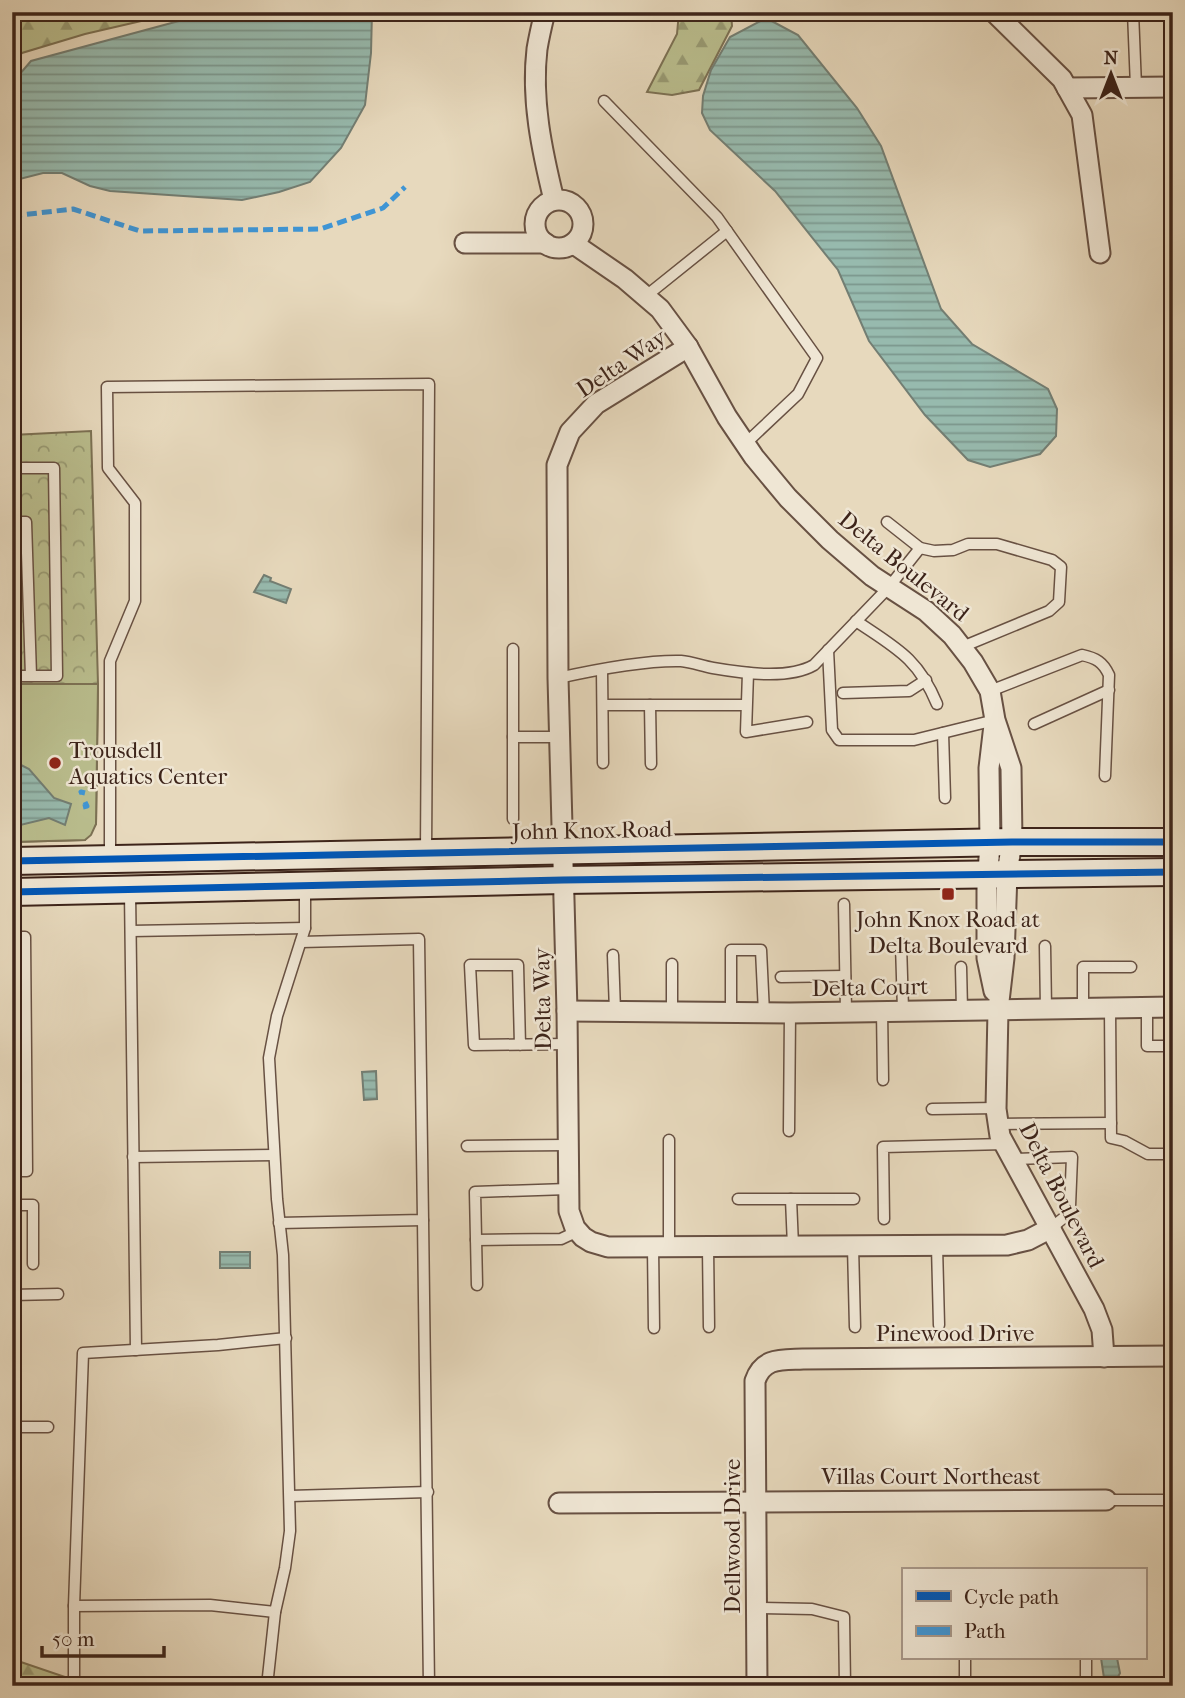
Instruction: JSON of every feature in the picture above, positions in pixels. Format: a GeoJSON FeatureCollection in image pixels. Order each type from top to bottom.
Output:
{"type":"FeatureCollection","features":[{"type":"Feature","properties":{"kind":"main road","name":"John Knox Road"},"geometry":{"type":"LineString","coordinates":[[12,860],[1001,842],[1173,842]]}},
{"type":"Feature","properties":{"kind":"main road"},"geometry":{"type":"LineString","coordinates":[[120,859],[120,891]]}},
{"type":"Feature","properties":{"kind":"main road"},"geometry":{"type":"LineString","coordinates":[[12,892],[564,880],[1173,872]]}},
{"type":"Feature","properties":{"kind":"street"},"geometry":{"type":"LineString","coordinates":[[545,12],[537,50],[537,95],[541,148],[554,200]]}},
{"type":"Feature","properties":{"kind":"street"},"geometry":{"type":"LineString","coordinates":[[994,12],[1062,79],[1082,115],[1100,253]]}},
{"type":"Feature","properties":{"kind":"street"},"geometry":{"type":"LineString","coordinates":[[1067,88],[1173,87]]}},
{"type":"Feature","properties":{"kind":"street"},"geometry":{"type":"LineString","coordinates":[[562,199],[574,204],[583,217],[582,233],[574,244],[562,248],[549,246],[539,238],[534,228],[535,219],[545,204],[554,200],[562,199]]}},
{"type":"Feature","properties":{"kind":"street"},"geometry":{"type":"LineString","coordinates":[[465,243],[545,243]]}},
{"type":"Feature","properties":{"kind":"street","name":"Delta Boulevard"},"geometry":{"type":"LineString","coordinates":[[574,244],[625,279],[660,309],[688,347],[745,444],[788,498],[830,540],[889,587],[926,611],[953,635],[974,662],[990,691],[995,719],[1011,768],[987,958],[998,1010],[997,1116],[1000,1136],[1094,1309],[1102,1330],[1104,1357]]}},
{"type":"Feature","properties":{"kind":"street","name":"Delta Way"},"geometry":{"type":"LineString","coordinates":[[578,1231],[571,1220],[568,1189],[567,1011],[558,678],[557,465],[570,432],[596,404],[688,347]]}},
{"type":"Feature","properties":{"kind":"street","name":"Delta Court"},"geometry":{"type":"LineString","coordinates":[[567,1011],[790,1013],[1173,1007]]}},
{"type":"Feature","properties":{"kind":"street"},"geometry":{"type":"LineString","coordinates":[[578,1231],[591,1242],[608,1247],[937,1246],[1007,1245],[1028,1240],[1051,1228]]}},
{"type":"Feature","properties":{"kind":"street","name":"Pinewood Drive"},"geometry":{"type":"LineString","coordinates":[[755,1387],[759,1370],[776,1361],[1173,1356]]}},
{"type":"Feature","properties":{"kind":"street","name":"Dellwood Drive"},"geometry":{"type":"LineString","coordinates":[[755,1387],[757,1686]]}},
{"type":"Feature","properties":{"kind":"street","name":"Villas Court Northeast"},"geometry":{"type":"LineString","coordinates":[[559,1503],[1106,1500]]}},
{"type":"Feature","properties":{"kind":"lane"},"geometry":{"type":"LineString","coordinates":[[1133,12],[1136,87]]}},
{"type":"Feature","properties":{"kind":"lane"},"geometry":{"type":"LineString","coordinates":[[604,101],[717,217],[817,358],[798,394],[745,444]]}},
{"type":"Feature","properties":{"kind":"lane"},"geometry":{"type":"LineString","coordinates":[[646,296],[727,231]]}},
{"type":"Feature","properties":{"kind":"lane"},"geometry":{"type":"LineString","coordinates":[[120,859],[110,661],[135,601],[135,503],[108,468],[107,387],[429,384],[426,853]]}},
{"type":"Feature","properties":{"kind":"lane"},"geometry":{"type":"LineString","coordinates":[[12,468],[54,468],[57,676],[12,676]]}},
{"type":"Feature","properties":{"kind":"lane"},"geometry":{"type":"LineString","coordinates":[[12,522],[26,522],[31,676]]}},
{"type":"Feature","properties":{"kind":"lane"},"geometry":{"type":"LineString","coordinates":[[887,522],[920,548],[934,551],[953,550],[968,544],[997,544],[1052,560],[1061,567],[1059,602],[1049,611],[962,646]]}},
{"type":"Feature","properties":{"kind":"lane"},"geometry":{"type":"LineString","coordinates":[[558,678],[679,661],[748,673],[789,673],[807,669],[889,587],[920,548]]}},
{"type":"Feature","properties":{"kind":"lane"},"geometry":{"type":"LineString","coordinates":[[856,621],[901,651],[919,668],[937,704]]}},
{"type":"Feature","properties":{"kind":"lane"},"geometry":{"type":"LineString","coordinates":[[513,649],[513,819]]}},
{"type":"Feature","properties":{"kind":"lane"},"geometry":{"type":"LineString","coordinates":[[828,650],[832,730],[839,740],[914,740],[995,719]]}},
{"type":"Feature","properties":{"kind":"lane"},"geometry":{"type":"LineString","coordinates":[[990,691],[1082,655],[1094,657],[1104,665],[1109,675],[1105,776]]}},
{"type":"Feature","properties":{"kind":"lane"},"geometry":{"type":"LineString","coordinates":[[602,670],[603,763]]}},
{"type":"Feature","properties":{"kind":"lane"},"geometry":{"type":"LineString","coordinates":[[748,673],[746,732],[807,722]]}},
{"type":"Feature","properties":{"kind":"lane"},"geometry":{"type":"LineString","coordinates":[[843,693],[909,691],[926,680]]}},
{"type":"Feature","properties":{"kind":"lane"},"geometry":{"type":"LineString","coordinates":[[1034,724],[1109,690]]}},
{"type":"Feature","properties":{"kind":"lane"},"geometry":{"type":"LineString","coordinates":[[603,705],[745,705]]}},
{"type":"Feature","properties":{"kind":"lane"},"geometry":{"type":"LineString","coordinates":[[650,705],[651,764]]}},
{"type":"Feature","properties":{"kind":"lane"},"geometry":{"type":"LineString","coordinates":[[943,733],[945,799]]}},
{"type":"Feature","properties":{"kind":"lane"},"geometry":{"type":"LineString","coordinates":[[513,737],[559,737]]}},
{"type":"Feature","properties":{"kind":"lane"},"geometry":{"type":"LineString","coordinates":[[267,1686],[275,1612],[290,1531],[283,1255],[269,1058],[277,1016],[305,928],[305,887]]}},
{"type":"Feature","properties":{"kind":"lane"},"geometry":{"type":"LineString","coordinates":[[120,891],[131,931],[136,1350]]}},
{"type":"Feature","properties":{"kind":"lane"},"geometry":{"type":"LineString","coordinates":[[844,904],[846,1011]]}},
{"type":"Feature","properties":{"kind":"lane"},"geometry":{"type":"LineString","coordinates":[[131,931],[305,928]]}},
{"type":"Feature","properties":{"kind":"lane"},"geometry":{"type":"LineString","coordinates":[[12,937],[25,937],[27,1171],[12,1171]]}},
{"type":"Feature","properties":{"kind":"lane"},"geometry":{"type":"LineString","coordinates":[[301,942],[419,939],[429,1686]]}},
{"type":"Feature","properties":{"kind":"lane"},"geometry":{"type":"LineString","coordinates":[[901,944],[903,1010]]}},
{"type":"Feature","properties":{"kind":"lane"},"geometry":{"type":"LineString","coordinates":[[1045,946],[1046,1009]]}},
{"type":"Feature","properties":{"kind":"lane"},"geometry":{"type":"LineString","coordinates":[[731,1012],[731,950],[761,950],[764,1013]]}},
{"type":"Feature","properties":{"kind":"lane"},"geometry":{"type":"LineString","coordinates":[[613,955],[615,1012]]}},
{"type":"Feature","properties":{"kind":"lane"},"geometry":{"type":"LineString","coordinates":[[671,964],[672,1012]]}},
{"type":"Feature","properties":{"kind":"lane"},"geometry":{"type":"LineString","coordinates":[[520,1045],[518,965],[470,965],[474,1045],[520,1045],[567,1044]]}},
{"type":"Feature","properties":{"kind":"lane"},"geometry":{"type":"LineString","coordinates":[[961,967],[962,1010]]}},
{"type":"Feature","properties":{"kind":"lane"},"geometry":{"type":"LineString","coordinates":[[1083,1009],[1083,967],[1131,967]]}},
{"type":"Feature","properties":{"kind":"lane"},"geometry":{"type":"LineString","coordinates":[[781,977],[845,976]]}},
{"type":"Feature","properties":{"kind":"lane"},"geometry":{"type":"LineString","coordinates":[[1147,1007],[1147,1046],[1173,1046]]}},
{"type":"Feature","properties":{"kind":"lane"},"geometry":{"type":"LineString","coordinates":[[1110,1008],[1111,1138],[1124,1141],[1148,1154],[1173,1154]]}},
{"type":"Feature","properties":{"kind":"lane"},"geometry":{"type":"LineString","coordinates":[[882,1010],[883,1080]]}},
{"type":"Feature","properties":{"kind":"lane"},"geometry":{"type":"LineString","coordinates":[[789,1130],[790,1013]]}},
{"type":"Feature","properties":{"kind":"lane"},"geometry":{"type":"LineString","coordinates":[[932,1109],[1111,1123]]}},
{"type":"Feature","properties":{"kind":"lane"},"geometry":{"type":"LineString","coordinates":[[654,1328],[669,1139]]}},
{"type":"Feature","properties":{"kind":"lane"},"geometry":{"type":"LineString","coordinates":[[467,1146],[567,1145]]}},
{"type":"Feature","properties":{"kind":"lane"},"geometry":{"type":"LineString","coordinates":[[884,1219],[883,1147],[1009,1151],[1072,1157],[1070,1206],[1066,1216],[1051,1228]]}},
{"type":"Feature","properties":{"kind":"lane"},"geometry":{"type":"LineString","coordinates":[[133,1157],[274,1155]]}},
{"type":"Feature","properties":{"kind":"lane"},"geometry":{"type":"LineString","coordinates":[[477,1286],[474,1192],[568,1189]]}},
{"type":"Feature","properties":{"kind":"lane"},"geometry":{"type":"LineString","coordinates":[[738,1199],[854,1199]]}},
{"type":"Feature","properties":{"kind":"lane"},"geometry":{"type":"LineString","coordinates":[[791,1199],[793,1246]]}},
{"type":"Feature","properties":{"kind":"lane"},"geometry":{"type":"LineString","coordinates":[[12,1205],[33,1205],[33,1264]]}},
{"type":"Feature","properties":{"kind":"lane"},"geometry":{"type":"LineString","coordinates":[[279,1223],[423,1220]]}},
{"type":"Feature","properties":{"kind":"lane"},"geometry":{"type":"LineString","coordinates":[[476,1240],[561,1240],[578,1231]]}},
{"type":"Feature","properties":{"kind":"lane"},"geometry":{"type":"LineString","coordinates":[[853,1246],[855,1327]]}},
{"type":"Feature","properties":{"kind":"lane"},"geometry":{"type":"LineString","coordinates":[[937,1246],[939,1325]]}},
{"type":"Feature","properties":{"kind":"lane"},"geometry":{"type":"LineString","coordinates":[[708,1247],[709,1327]]}},
{"type":"Feature","properties":{"kind":"lane"},"geometry":{"type":"LineString","coordinates":[[12,1295],[58,1294]]}},
{"type":"Feature","properties":{"kind":"lane"},"geometry":{"type":"LineString","coordinates":[[74,1686],[74,1606],[83,1353],[286,1338]]}},
{"type":"Feature","properties":{"kind":"lane"},"geometry":{"type":"LineString","coordinates":[[12,1427],[48,1427]]}},
{"type":"Feature","properties":{"kind":"lane"},"geometry":{"type":"LineString","coordinates":[[290,1496],[428,1492]]}},
{"type":"Feature","properties":{"kind":"lane"},"geometry":{"type":"LineString","coordinates":[[1106,1500],[1173,1500]]}},
{"type":"Feature","properties":{"kind":"lane"},"geometry":{"type":"LineString","coordinates":[[74,1606],[210,1605],[275,1612]]}},
{"type":"Feature","properties":{"kind":"lane"},"geometry":{"type":"LineString","coordinates":[[756,1608],[812,1609],[844,1617],[845,1686]]}},
{"type":"Feature","properties":{"kind":"lane"},"geometry":{"type":"LineString","coordinates":[[965,1660],[965,1686]]}},
{"type":"Feature","properties":{"kind":"lane"},"geometry":{"type":"LineString","coordinates":[[1086,1660],[1086,1686]]}},
{"type":"Feature","properties":{"kind":"green space"},"geometry":{"type":"Polygon","coordinates":[[[12,12],[180,12],[85,34],[22,53],[12,63],[12,12]]]}},
{"type":"Feature","properties":{"kind":"green space"},"geometry":{"type":"Polygon","coordinates":[[[679,12],[731,12],[732,26],[699,90],[672,95],[647,92],[677,34],[679,12]]]}},
{"type":"Feature","properties":{"kind":"green space"},"geometry":{"type":"Polygon","coordinates":[[[91,431],[98,684],[96,824],[85,840],[12,842],[12,435],[91,431]]]}},
{"type":"Feature","properties":{"kind":"green space","name":"Trousdell Aquatics Center"},"geometry":{"type":"Polygon","coordinates":[[[12,684],[98,684],[96,824],[91,835],[85,840],[12,842],[12,684]]]}},
{"type":"Feature","properties":{"kind":"green space"},"geometry":{"type":"Polygon","coordinates":[[[12,1659],[65,1677],[66,1686],[12,1686],[12,1659]]]}},
{"type":"Feature","properties":{"kind":"water"},"geometry":{"type":"Polygon","coordinates":[[[212,12],[372,12],[365,105],[341,148],[310,182],[242,200],[110,191],[90,186],[62,173],[43,173],[12,181],[12,83],[31,61],[212,12]]]}},
{"type":"Feature","properties":{"kind":"water"},"geometry":{"type":"Polygon","coordinates":[[[766,18],[798,35],[857,108],[881,146],[941,309],[972,344],[1048,389],[1057,409],[1056,436],[1040,454],[990,467],[968,460],[925,415],[869,341],[838,270],[775,191],[710,130],[702,113],[703,96],[711,70],[730,37],[766,18]]]}},
{"type":"Feature","properties":{"kind":"water"},"geometry":{"type":"Polygon","coordinates":[[[264,575],[271,578],[270,581],[291,589],[286,603],[254,592],[264,575]]]}},
{"type":"Feature","properties":{"kind":"water"},"geometry":{"type":"Polygon","coordinates":[[[21,765],[29,769],[54,798],[71,804],[65,825],[49,818],[12,827],[12,770],[21,765]]]}},
{"type":"Feature","properties":{"kind":"water"},"geometry":{"type":"Polygon","coordinates":[[[376,1071],[377,1099],[364,1100],[362,1072],[376,1071]]]}},
{"type":"Feature","properties":{"kind":"water"},"geometry":{"type":"Polygon","coordinates":[[[220,1252],[250,1252],[250,1268],[220,1268],[220,1252]]]}},
{"type":"Feature","properties":{"kind":"water"},"geometry":{"type":"Polygon","coordinates":[[[1101,1660],[1117,1660],[1120,1673],[1117,1679],[1104,1678],[1101,1660]]]}},
{"type":"Feature","properties":{"kind":"marked path"},"geometry":{"type":"LineString","coordinates":[[12,216],[73,209],[140,231],[320,229],[383,208],[405,187]]}},
{"type":"Feature","properties":{"kind":"marked path"},"geometry":{"type":"LineString","coordinates":[[82,794],[81,792],[85,793]]}},
{"type":"Feature","properties":{"kind":"marked path"},"geometry":{"type":"LineString","coordinates":[[83,807],[87,806],[85,802]]}},
{"type":"Feature","properties":{"kind":"cycle path"},"geometry":{"type":"LineString","coordinates":[[12,861],[1012,842],[1173,842]]}},
{"type":"Feature","properties":{"kind":"cycle path"},"geometry":{"type":"LineString","coordinates":[[12,892],[563,880],[1173,872]]}},
{"type":"Feature","properties":{"kind":"place","name":"Trousdell Aquatics Center"},"geometry":{"type":"Point","coordinates":[55,763]}},
{"type":"Feature","properties":{"kind":"place","name":"John Knox Road at Delta Boulevard"},"geometry":{"type":"Point","coordinates":[948,894]}}]}
